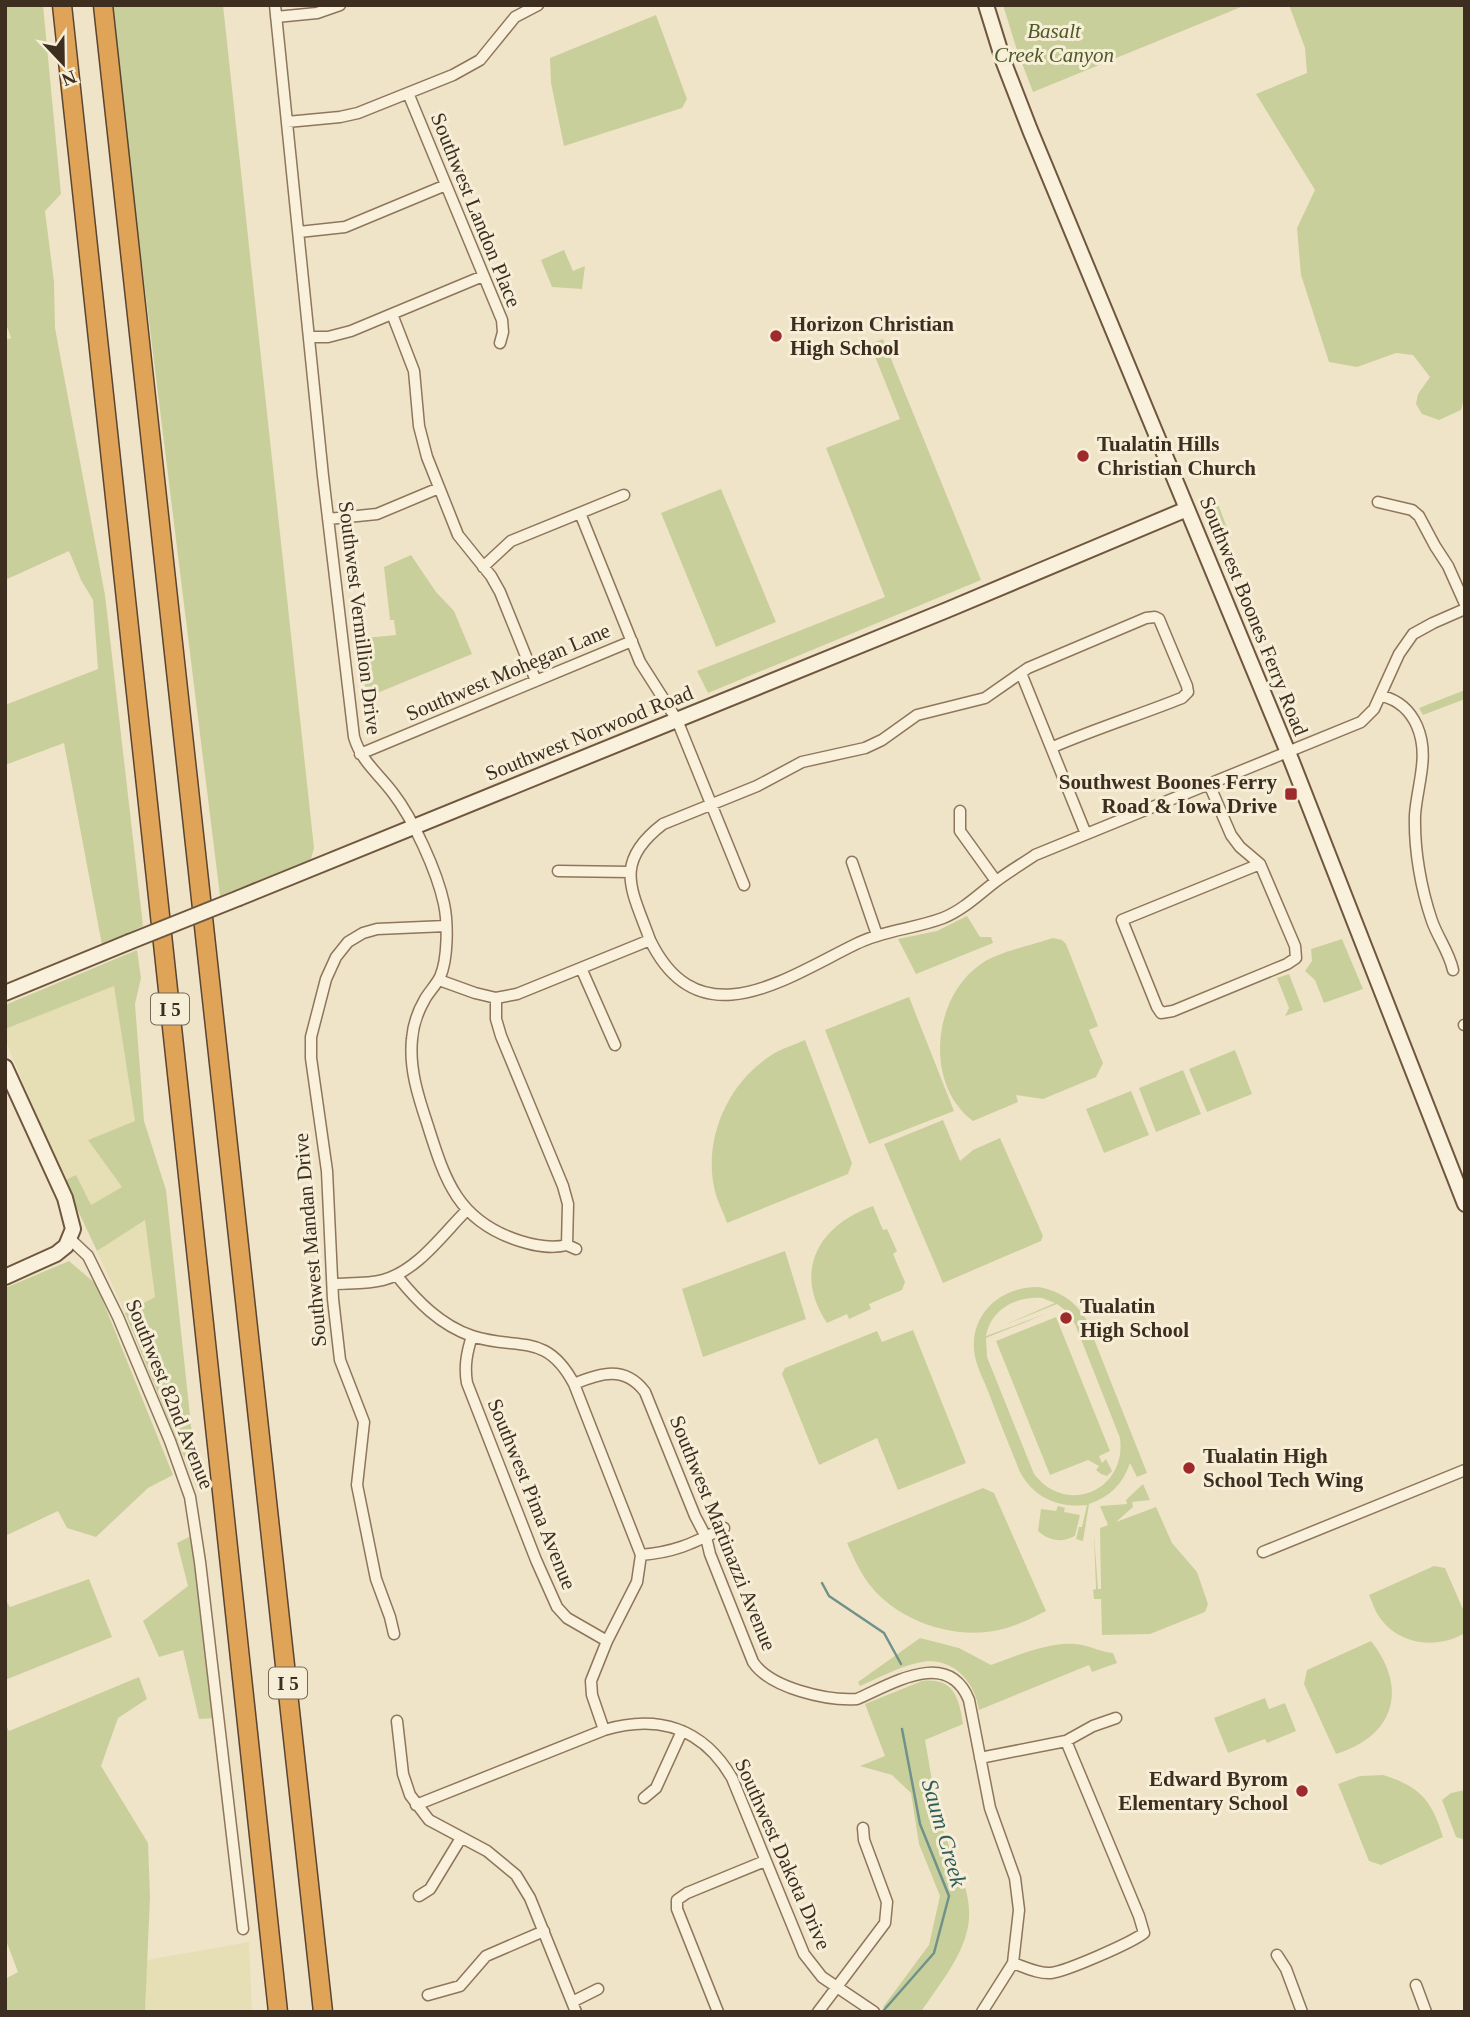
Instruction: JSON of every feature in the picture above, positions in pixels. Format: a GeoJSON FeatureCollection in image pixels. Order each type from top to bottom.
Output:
{"type":"FeatureCollection","features":[{"type":"Feature","properties":{"kind":"highway","name":"I 5"},"geometry":{"type":"LineString","coordinates":[[62,5],[278,2012]]}},
{"type":"Feature","properties":{"kind":"highway","name":"I 5"},"geometry":{"type":"LineString","coordinates":[[103,5],[323,2011]]}},
{"type":"Feature","properties":{"kind":"street","name":"Southwest Vermillion Drive"},"geometry":{"type":"LineString","coordinates":[[275,5],[352,726],[360,754],[393,792],[414,826],[444,902],[446,943],[439,980],[425,999],[412,1038],[411,1060],[417,1094],[443,1176],[466,1211],[506,1237],[554,1248],[571,1247],[568,1204],[563,1186],[501,1036],[496,1019],[496,998]]}},
{"type":"Feature","properties":{"kind":"street"},"geometry":{"type":"LineString","coordinates":[[276,17],[317,13],[340,5]]}},
{"type":"Feature","properties":{"kind":"street"},"geometry":{"type":"LineString","coordinates":[[287,122],[358,113],[453,75],[480,60],[519,10],[538,5]]}},
{"type":"Feature","properties":{"kind":"street","name":"Southwest Boones Ferry Road"},"geometry":{"type":"LineString","coordinates":[[986,5],[1004,63],[1030,130],[1287,752],[1465,1204]]}},
{"type":"Feature","properties":{"kind":"street","name":"Southwest Landon Place"},"geometry":{"type":"LineString","coordinates":[[408,93],[502,320],[500,343]]}},
{"type":"Feature","properties":{"kind":"street"},"geometry":{"type":"LineString","coordinates":[[299,232],[345,227],[446,186]]}},
{"type":"Feature","properties":{"kind":"street"},"geometry":{"type":"LineString","coordinates":[[309,337],[338,335],[483,276]]}},
{"type":"Feature","properties":{"kind":"street"},"geometry":{"type":"LineString","coordinates":[[393,314],[414,371],[422,442],[439,488],[458,535],[500,592],[536,681]]}},
{"type":"Feature","properties":{"kind":"street"},"geometry":{"type":"LineString","coordinates":[[328,519],[377,514],[439,488]]}},
{"type":"Feature","properties":{"kind":"street"},"geometry":{"type":"LineString","coordinates":[[483,567],[511,541],[624,495]]}},
{"type":"Feature","properties":{"kind":"street"},"geometry":{"type":"LineString","coordinates":[[1378,502],[1412,509],[1419,516],[1448,566],[1465,604]]}},
{"type":"Feature","properties":{"kind":"street","name":"Southwest Norwood Road"},"geometry":{"type":"LineString","coordinates":[[5,993],[1187,509]]}},
{"type":"Feature","properties":{"kind":"street"},"geometry":{"type":"LineString","coordinates":[[580,513],[647,674],[665,697],[677,720],[744,885]]}},
{"type":"Feature","properties":{"kind":"street"},"geometry":{"type":"LineString","coordinates":[[1053,747],[1182,698],[1188,692],[1159,619],[1146,618],[1028,668],[985,698],[917,715],[882,740],[865,748],[802,762],[757,786],[663,824],[650,834],[632,860],[630,872],[631,887],[650,940],[664,965],[683,982],[706,992],[740,995],[819,965],[877,935],[944,918],[1035,855],[1361,722],[1382,696],[1399,654],[1413,635],[1433,623],[1465,610]]}},
{"type":"Feature","properties":{"kind":"street","name":"Southwest Mohegan Lane"},"geometry":{"type":"LineString","coordinates":[[360,754],[632,641]]}},
{"type":"Feature","properties":{"kind":"street"},"geometry":{"type":"LineString","coordinates":[[1021,673],[1086,834]]}},
{"type":"Feature","properties":{"kind":"street"},"geometry":{"type":"LineString","coordinates":[[1382,696],[1394,699],[1409,712],[1417,724],[1421,739],[1424,757],[1415,816],[1416,839],[1425,895],[1433,923],[1450,956],[1453,970]]}},
{"type":"Feature","properties":{"kind":"street"},"geometry":{"type":"LineString","coordinates":[[1209,784],[1231,835],[1240,847],[1260,864],[1295,946],[1296,958],[1198,1001],[1161,1013],[1122,920],[1260,864]]}},
{"type":"Feature","properties":{"kind":"street"},"geometry":{"type":"LineString","coordinates":[[960,811],[960,831],[996,881]]}},
{"type":"Feature","properties":{"kind":"street"},"geometry":{"type":"LineString","coordinates":[[852,862],[877,935]]}},
{"type":"Feature","properties":{"kind":"street"},"geometry":{"type":"LineString","coordinates":[[558,871],[630,872]]}},
{"type":"Feature","properties":{"kind":"street","name":"Southwest Mandan Drive"},"geometry":{"type":"LineString","coordinates":[[394,1634],[376,1579],[358,1494],[356,1480],[364,1422],[340,1360],[327,1171],[310,1058],[312,1037],[326,979],[336,957],[348,942],[377,929],[446,926]]}},
{"type":"Feature","properties":{"kind":"street"},"geometry":{"type":"LineString","coordinates":[[439,980],[496,998],[517,994],[650,940]]}},
{"type":"Feature","properties":{"kind":"street"},"geometry":{"type":"LineString","coordinates":[[581,968],[615,1045]]}},
{"type":"Feature","properties":{"kind":"street"},"geometry":{"type":"LineString","coordinates":[[5,1067],[73,1221],[70,1239],[56,1254],[5,1277]]}},
{"type":"Feature","properties":{"kind":"street"},"geometry":{"type":"LineString","coordinates":[[334,1284],[380,1281],[397,1276],[411,1266],[466,1211]]}},
{"type":"Feature","properties":{"kind":"street","name":"Southwest 82nd Avenue"},"geometry":{"type":"LineString","coordinates":[[70,1239],[88,1256],[96,1270],[186,1482],[200,1562],[243,1929]]}},
{"type":"Feature","properties":{"kind":"street"},"geometry":{"type":"LineString","coordinates":[[397,1276],[439,1319],[472,1336],[543,1349],[565,1367],[574,1384],[641,1555],[637,1582],[607,1641],[591,1681],[592,1695],[604,1730]]}},
{"type":"Feature","properties":{"kind":"street","name":"Southwest Pima Avenue"},"geometry":{"type":"LineString","coordinates":[[472,1336],[467,1352],[467,1383],[536,1560],[557,1606],[567,1618],[607,1641]]}},
{"type":"Feature","properties":{"kind":"street","name":"Southwest Martinazzi Avenue"},"geometry":{"type":"LineString","coordinates":[[574,1384],[609,1372],[629,1377],[640,1386],[648,1399],[706,1537],[753,1662],[763,1673],[777,1682],[809,1694],[848,1699],[857,1699],[916,1674],[940,1673],[956,1680],[967,1695],[993,1819],[1013,1871],[1018,1893],[1018,1927],[1013,1963],[982,2012]]}},
{"type":"Feature","properties":{"kind":"street"},"geometry":{"type":"LineString","coordinates":[[1263,1552],[1465,1470]]}},
{"type":"Feature","properties":{"kind":"street"},"geometry":{"type":"LineString","coordinates":[[641,1555],[665,1553],[686,1547],[724,1528]]}},
{"type":"Feature","properties":{"kind":"street"},"geometry":{"type":"LineString","coordinates":[[980,1758],[1066,1741],[1093,1726],[1116,1718]]}},
{"type":"Feature","properties":{"kind":"street"},"geometry":{"type":"LineString","coordinates":[[397,1721],[402,1774],[416,1805],[429,1821],[487,1851],[516,1875],[530,1898],[574,2007],[598,1989]]}},
{"type":"Feature","properties":{"kind":"street","name":"Southwest Dakota Drive"},"geometry":{"type":"LineString","coordinates":[[416,1805],[604,1730],[637,1722],[682,1731],[705,1746],[725,1766],[804,1954],[822,1977],[874,2012]]}},
{"type":"Feature","properties":{"kind":"street"},"geometry":{"type":"LineString","coordinates":[[645,1798],[656,1788],[682,1731]]}},
{"type":"Feature","properties":{"kind":"street"},"geometry":{"type":"LineString","coordinates":[[1013,1963],[1033,1971],[1050,1973],[1129,1942],[1143,1933],[1139,1916],[1066,1741]]}},
{"type":"Feature","properties":{"kind":"street"},"geometry":{"type":"LineString","coordinates":[[817,2012],[885,1923],[887,1902],[864,1840],[863,1828]]}},
{"type":"Feature","properties":{"kind":"street"},"geometry":{"type":"LineString","coordinates":[[419,1896],[430,1889],[461,1838]]}},
{"type":"Feature","properties":{"kind":"street"},"geometry":{"type":"LineString","coordinates":[[718,2012],[677,1909],[677,1899],[765,1861]]}},
{"type":"Feature","properties":{"kind":"street"},"geometry":{"type":"LineString","coordinates":[[428,1995],[460,1986],[486,1956],[544,1931]]}},
{"type":"Feature","properties":{"kind":"street"},"geometry":{"type":"LineString","coordinates":[[1278,1955],[1303,2012]]}},
{"type":"Feature","properties":{"kind":"street"},"geometry":{"type":"LineString","coordinates":[[1416,1985],[1426,2012]]}},
{"type":"Feature","properties":{"kind":"shaded area"},"geometry":{"type":"Polygon","coordinates":[[[114,985],[135,1121],[88,1140],[123,1187],[91,1205],[64,1181],[5,1039],[5,1029],[114,985]]]}},
{"type":"Feature","properties":{"kind":"shaded area"},"geometry":{"type":"Polygon","coordinates":[[[145,1219],[155,1297],[125,1313],[97,1251],[145,1219]]]}},
{"type":"Feature","properties":{"kind":"shaded area"},"geometry":{"type":"Polygon","coordinates":[[[249,1942],[252,2012],[145,2012],[147,1960],[249,1942]]]}},
{"type":"Feature","properties":{"kind":"green space"},"geometry":{"type":"Polygon","coordinates":[[[5,5],[43,5],[61,194],[45,211],[54,282],[55,328],[105,595],[143,926],[102,945],[64,743],[5,765],[5,705],[98,669],[93,600],[69,551],[5,580],[5,340],[11,338],[5,321],[5,5]]]}},
{"type":"Feature","properties":{"kind":"green space"},"geometry":{"type":"Polygon","coordinates":[[[110,5],[223,5],[314,848],[311,859],[220,896],[110,5]]]}},
{"type":"Feature","properties":{"kind":"green space","name":"Basalt Creek Canyon"},"geometry":{"type":"Polygon","coordinates":[[[1003,5],[1246,5],[1033,92],[1003,5]]]}},
{"type":"Feature","properties":{"kind":"green space"},"geometry":{"type":"Polygon","coordinates":[[[1289,5],[1465,5],[1465,395],[1461,410],[1439,420],[1422,414],[1416,404],[1418,394],[1430,377],[1413,355],[1396,353],[1357,367],[1329,362],[1301,275],[1297,228],[1315,190],[1256,94],[1307,73],[1305,48],[1289,5]]]}},
{"type":"Feature","properties":{"kind":"green space"},"geometry":{"type":"Polygon","coordinates":[[[656,15],[687,99],[682,108],[564,146],[551,83],[550,58],[656,15]]]}},
{"type":"Feature","properties":{"kind":"green space"},"geometry":{"type":"Polygon","coordinates":[[[564,250],[573,271],[585,266],[582,289],[552,287],[541,260],[564,250]]]}},
{"type":"Feature","properties":{"kind":"green space"},"geometry":{"type":"Polygon","coordinates":[[[883,339],[981,580],[708,693],[697,671],[885,597],[826,448],[900,419],[870,344],[883,339]]]}},
{"type":"Feature","properties":{"kind":"green space"},"geometry":{"type":"Polygon","coordinates":[[[721,489],[776,622],[716,647],[661,513],[721,489]]]}},
{"type":"Feature","properties":{"kind":"green space"},"geometry":{"type":"Polygon","coordinates":[[[1218,504],[1229,533],[1217,537],[1205,509],[1218,504]]]}},
{"type":"Feature","properties":{"kind":"green space"},"geometry":{"type":"Polygon","coordinates":[[[411,555],[436,592],[454,611],[472,654],[370,696],[363,681],[359,648],[365,638],[396,635],[394,620],[390,620],[384,567],[411,555]]]}},
{"type":"Feature","properties":{"kind":"green space"},"geometry":{"type":"Polygon","coordinates":[[[1465,690],[1465,699],[1423,715],[1419,708],[1465,690]]]}},
{"type":"Feature","properties":{"kind":"green space"},"geometry":{"type":"Polygon","coordinates":[[[967,916],[980,937],[991,937],[993,943],[916,974],[898,939],[937,931],[967,916]]]}},
{"type":"Feature","properties":{"kind":"green space"},"geometry":{"type":"Polygon","coordinates":[[[1053,938],[1066,944],[1098,1026],[1089,1030],[1103,1063],[1096,1077],[1043,1099],[1016,1095],[1018,1102],[973,1121],[957,1105],[947,1086],[941,1064],[940,1041],[952,997],[965,979],[981,964],[1006,952],[1053,938]]]}},
{"type":"Feature","properties":{"kind":"green space"},"geometry":{"type":"Polygon","coordinates":[[[1342,939],[1363,989],[1324,1003],[1315,980],[1305,971],[1312,961],[1311,949],[1342,939]]]}},
{"type":"Feature","properties":{"kind":"green space"},"geometry":{"type":"Polygon","coordinates":[[[137,950],[141,978],[135,1004],[144,1121],[166,1190],[198,1491],[125,1313],[155,1297],[145,1220],[97,1251],[64,1181],[76,1175],[91,1205],[122,1187],[88,1140],[135,1121],[114,986],[5,1029],[5,1005],[137,950]]]}},
{"type":"Feature","properties":{"kind":"green space"},"geometry":{"type":"Polygon","coordinates":[[[1289,974],[1303,1010],[1285,1016],[1289,1008],[1277,978],[1289,974]]]}},
{"type":"Feature","properties":{"kind":"green space"},"geometry":{"type":"Polygon","coordinates":[[[909,997],[954,1111],[869,1144],[825,1030],[909,997]]]}},
{"type":"Feature","properties":{"kind":"green space"},"geometry":{"type":"Polygon","coordinates":[[[805,1040],[852,1163],[848,1174],[727,1223],[715,1192],[712,1168],[716,1131],[722,1113],[731,1096],[755,1067],[774,1054],[805,1040]]]}},
{"type":"Feature","properties":{"kind":"green space"},"geometry":{"type":"Polygon","coordinates":[[[1235,1050],[1252,1094],[1207,1112],[1189,1069],[1235,1050]]]}},
{"type":"Feature","properties":{"kind":"green space"},"geometry":{"type":"Polygon","coordinates":[[[1183,1070],[1201,1114],[1156,1132],[1139,1088],[1183,1070]]]}},
{"type":"Feature","properties":{"kind":"green space"},"geometry":{"type":"Polygon","coordinates":[[[1131,1091],[1149,1135],[1104,1153],[1086,1109],[1131,1091]]]}},
{"type":"Feature","properties":{"kind":"green space"},"geometry":{"type":"Polygon","coordinates":[[[943,1120],[960,1161],[973,1150],[1000,1138],[1043,1236],[1041,1241],[943,1283],[884,1144],[943,1120]]]}},
{"type":"Feature","properties":{"kind":"green space"},"geometry":{"type":"Polygon","coordinates":[[[873,1206],[883,1230],[887,1229],[897,1251],[893,1254],[905,1282],[902,1290],[869,1304],[871,1309],[849,1319],[847,1314],[827,1323],[817,1304],[812,1285],[812,1268],[817,1252],[825,1238],[838,1225],[873,1206]]]}},
{"type":"Feature","properties":{"kind":"green space"},"geometry":{"type":"Polygon","coordinates":[[[785,1251],[806,1319],[703,1357],[682,1289],[785,1251]]]}},
{"type":"Feature","properties":{"kind":"green space"},"geometry":{"type":"Polygon","coordinates":[[[69,1261],[96,1284],[173,1475],[148,1488],[96,1537],[67,1528],[58,1511],[5,1536],[5,1288],[69,1261]]]}},
{"type":"Feature","properties":{"kind":"green space"},"geometry":{"type":"Polygon","coordinates":[[[1039,1287],[1060,1294],[1072,1302],[1086,1319],[1147,1473],[1137,1477],[1130,1463],[1115,1489],[1089,1504],[1083,1541],[1076,1539],[1087,1505],[1057,1503],[1040,1495],[1026,1481],[979,1371],[975,1355],[974,1336],[984,1313],[1002,1296],[1026,1288],[1039,1287]],[[1032,1298],[1006,1306],[993,1318],[986,1336],[1048,1313],[986,1338],[987,1357],[1034,1474],[1047,1487],[1062,1494],[1077,1495],[1092,1492],[1104,1484],[1114,1472],[1120,1456],[1120,1438],[1075,1324],[1057,1304],[1002,1326],[1055,1303],[1042,1298],[1032,1298]]]}},
{"type":"Feature","properties":{"kind":"green space"},"geometry":{"type":"Polygon","coordinates":[[[1056,1317],[1110,1451],[1099,1456],[1102,1463],[1106,1459],[1112,1471],[1107,1476],[1096,1470],[1099,1466],[1088,1460],[1050,1475],[996,1341],[1056,1317]]]}},
{"type":"Feature","properties":{"kind":"green space"},"geometry":{"type":"Polygon","coordinates":[[[913,1330],[966,1463],[898,1490],[877,1438],[819,1465],[782,1374],[785,1368],[877,1331],[882,1342],[913,1330]]]}},
{"type":"Feature","properties":{"kind":"green space"},"geometry":{"type":"Polygon","coordinates":[[[1143,1484],[1150,1500],[1132,1502],[1133,1507],[1116,1522],[1156,1507],[1172,1543],[1197,1572],[1208,1604],[1205,1612],[1150,1634],[1102,1635],[1101,1599],[1094,1599],[1093,1590],[1096,1589],[1094,1534],[1098,1589],[1101,1589],[1100,1528],[1108,1525],[1100,1506],[1127,1504],[1126,1500],[1143,1484]]]}},
{"type":"Feature","properties":{"kind":"green space"},"geometry":{"type":"Polygon","coordinates":[[[983,1488],[994,1493],[1046,1611],[1007,1628],[968,1633],[927,1625],[891,1606],[861,1573],[847,1543],[983,1488]]]}},
{"type":"Feature","properties":{"kind":"green space"},"geometry":{"type":"Polygon","coordinates":[[[1058,1506],[1065,1508],[1064,1512],[1080,1515],[1075,1536],[1065,1540],[1047,1537],[1038,1531],[1041,1509],[1056,1511],[1058,1506]]]}},
{"type":"Feature","properties":{"kind":"green space"},"geometry":{"type":"Polygon","coordinates":[[[191,1536],[214,1718],[199,1719],[183,1650],[159,1657],[143,1621],[188,1586],[177,1543],[191,1536]]]}},
{"type":"Feature","properties":{"kind":"green space"},"geometry":{"type":"Polygon","coordinates":[[[1434,1566],[1445,1568],[1465,1614],[1465,1633],[1442,1642],[1418,1642],[1396,1633],[1386,1625],[1369,1595],[1434,1566]]]}},
{"type":"Feature","properties":{"kind":"green space"},"geometry":{"type":"Polygon","coordinates":[[[89,1579],[112,1637],[5,1680],[5,1599],[10,1607],[89,1579]]]}},
{"type":"Feature","properties":{"kind":"green space"},"geometry":{"type":"Polygon","coordinates":[[[920,1638],[959,1648],[991,1665],[1035,1649],[1059,1644],[1086,1646],[1113,1653],[1117,1663],[1092,1672],[1089,1665],[979,1710],[977,1699],[966,1680],[959,1672],[940,1662],[910,1665],[860,1686],[858,1682],[920,1638]]]}},
{"type":"Feature","properties":{"kind":"green space"},"geometry":{"type":"Polygon","coordinates":[[[1371,1641],[1390,1676],[1390,1709],[1383,1723],[1371,1736],[1336,1754],[1304,1684],[1307,1670],[1371,1641]]]}},
{"type":"Feature","properties":{"kind":"green space"},"geometry":{"type":"Polygon","coordinates":[[[139,1677],[147,1699],[118,1718],[101,1766],[148,1843],[150,1897],[145,2012],[5,2012],[5,1979],[18,1972],[5,1938],[5,1724],[9,1731],[139,1677]]]}},
{"type":"Feature","properties":{"kind":"green space"},"geometry":{"type":"Polygon","coordinates":[[[922,1681],[941,1682],[953,1691],[963,1724],[925,1740],[940,1819],[968,1898],[968,1927],[955,1961],[921,2012],[890,2012],[883,2007],[929,1945],[940,1896],[919,1844],[911,1793],[892,1775],[860,1766],[885,1756],[865,1704],[922,1681]]]}},
{"type":"Feature","properties":{"kind":"green space"},"geometry":{"type":"Polygon","coordinates":[[[1265,1698],[1269,1709],[1285,1703],[1296,1731],[1267,1743],[1265,1739],[1228,1753],[1214,1718],[1265,1698]]]}},
{"type":"Feature","properties":{"kind":"green space"},"geometry":{"type":"Polygon","coordinates":[[[1383,1775],[1406,1784],[1422,1796],[1434,1813],[1443,1837],[1381,1865],[1369,1861],[1338,1784],[1360,1776],[1383,1775]]]}},
{"type":"Feature","properties":{"kind":"green space"},"geometry":{"type":"Polygon","coordinates":[[[1465,1790],[1465,1838],[1462,1839],[1456,1837],[1442,1800],[1451,1793],[1465,1790]]]}},
{"type":"Feature","properties":{"kind":"waterway","name":"Saum Creek"},"geometry":{"type":"LineString","coordinates":[[822,1583],[829,1596],[884,1633],[901,1664]]}},
{"type":"Feature","properties":{"kind":"waterway","name":"Saum Creek"},"geometry":{"type":"LineString","coordinates":[[884,2010],[934,1953],[949,1896],[920,1824],[902,1729]]}},
{"type":"Feature","properties":{"kind":"place","name":"Horizon Christian High School"},"geometry":{"type":"Point","coordinates":[776,336]}},
{"type":"Feature","properties":{"kind":"place","name":"Tualatin Hills Christian Church"},"geometry":{"type":"Point","coordinates":[1083,456]}},
{"type":"Feature","properties":{"kind":"place","name":"Southwest Boones Ferry Road & Iowa Drive"},"geometry":{"type":"Point","coordinates":[1291,794]}},
{"type":"Feature","properties":{"kind":"place","name":"Tualatin High School"},"geometry":{"type":"Point","coordinates":[1066,1318]}},
{"type":"Feature","properties":{"kind":"place","name":"Tualatin High School Tech Wing"},"geometry":{"type":"Point","coordinates":[1189,1468]}},
{"type":"Feature","properties":{"kind":"place","name":"Edward Byrom Elementary School"},"geometry":{"type":"Point","coordinates":[1302,1791]}}]}
